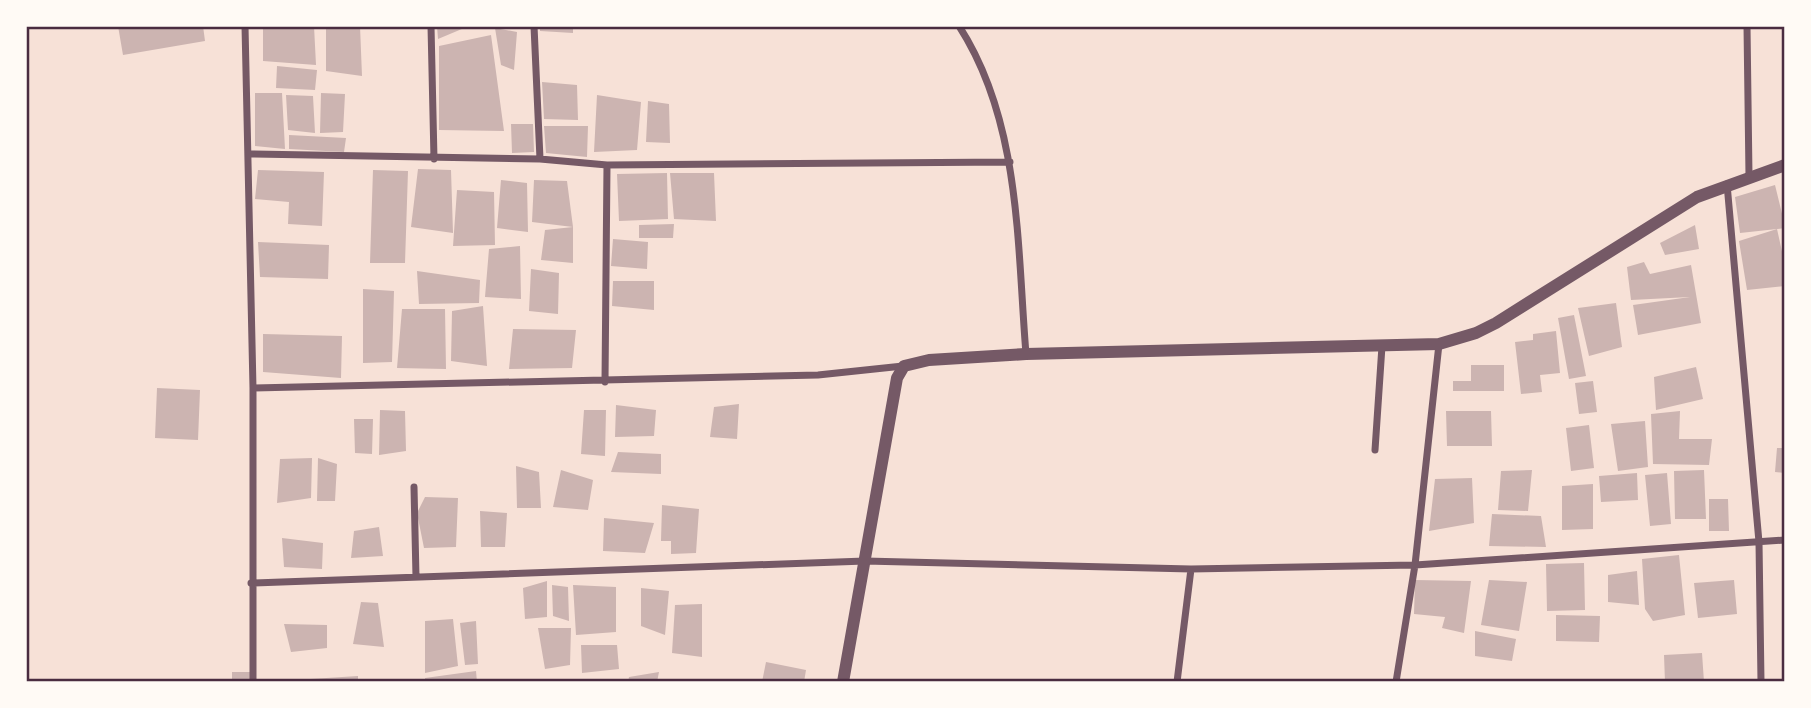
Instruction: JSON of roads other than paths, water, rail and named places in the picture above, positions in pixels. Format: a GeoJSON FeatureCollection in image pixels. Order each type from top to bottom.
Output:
{"type":"FeatureCollection","features":[{"type":"Feature","properties":{"kind":"street"},"geometry":{"type":"LineString","coordinates":[[245,26],[250,154],[253,388],[253,682]]}},
{"type":"Feature","properties":{"kind":"street"},"geometry":{"type":"LineString","coordinates":[[431,26],[434,159]]}},
{"type":"Feature","properties":{"kind":"street"},"geometry":{"type":"LineString","coordinates":[[534,26],[540,159]]}},
{"type":"Feature","properties":{"kind":"street"},"geometry":{"type":"LineString","coordinates":[[959,26],[985,78],[1010,162],[1026,354]]}},
{"type":"Feature","properties":{"kind":"street"},"geometry":{"type":"LineString","coordinates":[[1747,26],[1749,176]]}},
{"type":"Feature","properties":{"kind":"street"},"geometry":{"type":"LineString","coordinates":[[250,154],[540,159],[607,164],[1010,162]]}},
{"type":"Feature","properties":{"kind":"street"},"geometry":{"type":"LineString","coordinates":[[605,382],[607,164]]}},
{"type":"Feature","properties":{"kind":"street"},"geometry":{"type":"LineString","coordinates":[[253,388],[818,375],[904,366],[929,360],[1026,354],[1440,344],[1476,333],[1496,323],[1664,215],[1727,184],[1785,165]]}},
{"type":"Feature","properties":{"kind":"street"},"geometry":{"type":"LineString","coordinates":[[1727,184],[1759,542],[1761,682]]}},
{"type":"Feature","properties":{"kind":"street"},"geometry":{"type":"LineString","coordinates":[[1396,682],[1415,565],[1440,344]]}},
{"type":"Feature","properties":{"kind":"street"},"geometry":{"type":"LineString","coordinates":[[1375,450],[1382,346]]}},
{"type":"Feature","properties":{"kind":"street"},"geometry":{"type":"LineString","coordinates":[[843,682],[897,378],[904,366]]}},
{"type":"Feature","properties":{"kind":"street"},"geometry":{"type":"LineString","coordinates":[[414,487],[416,577]]}},
{"type":"Feature","properties":{"kind":"street"},"geometry":{"type":"LineString","coordinates":[[251,583],[865,561],[1191,569],[1415,565],[1785,540]]}},
{"type":"Feature","properties":{"kind":"street"},"geometry":{"type":"LineString","coordinates":[[1177,682],[1191,569]]}}]}
